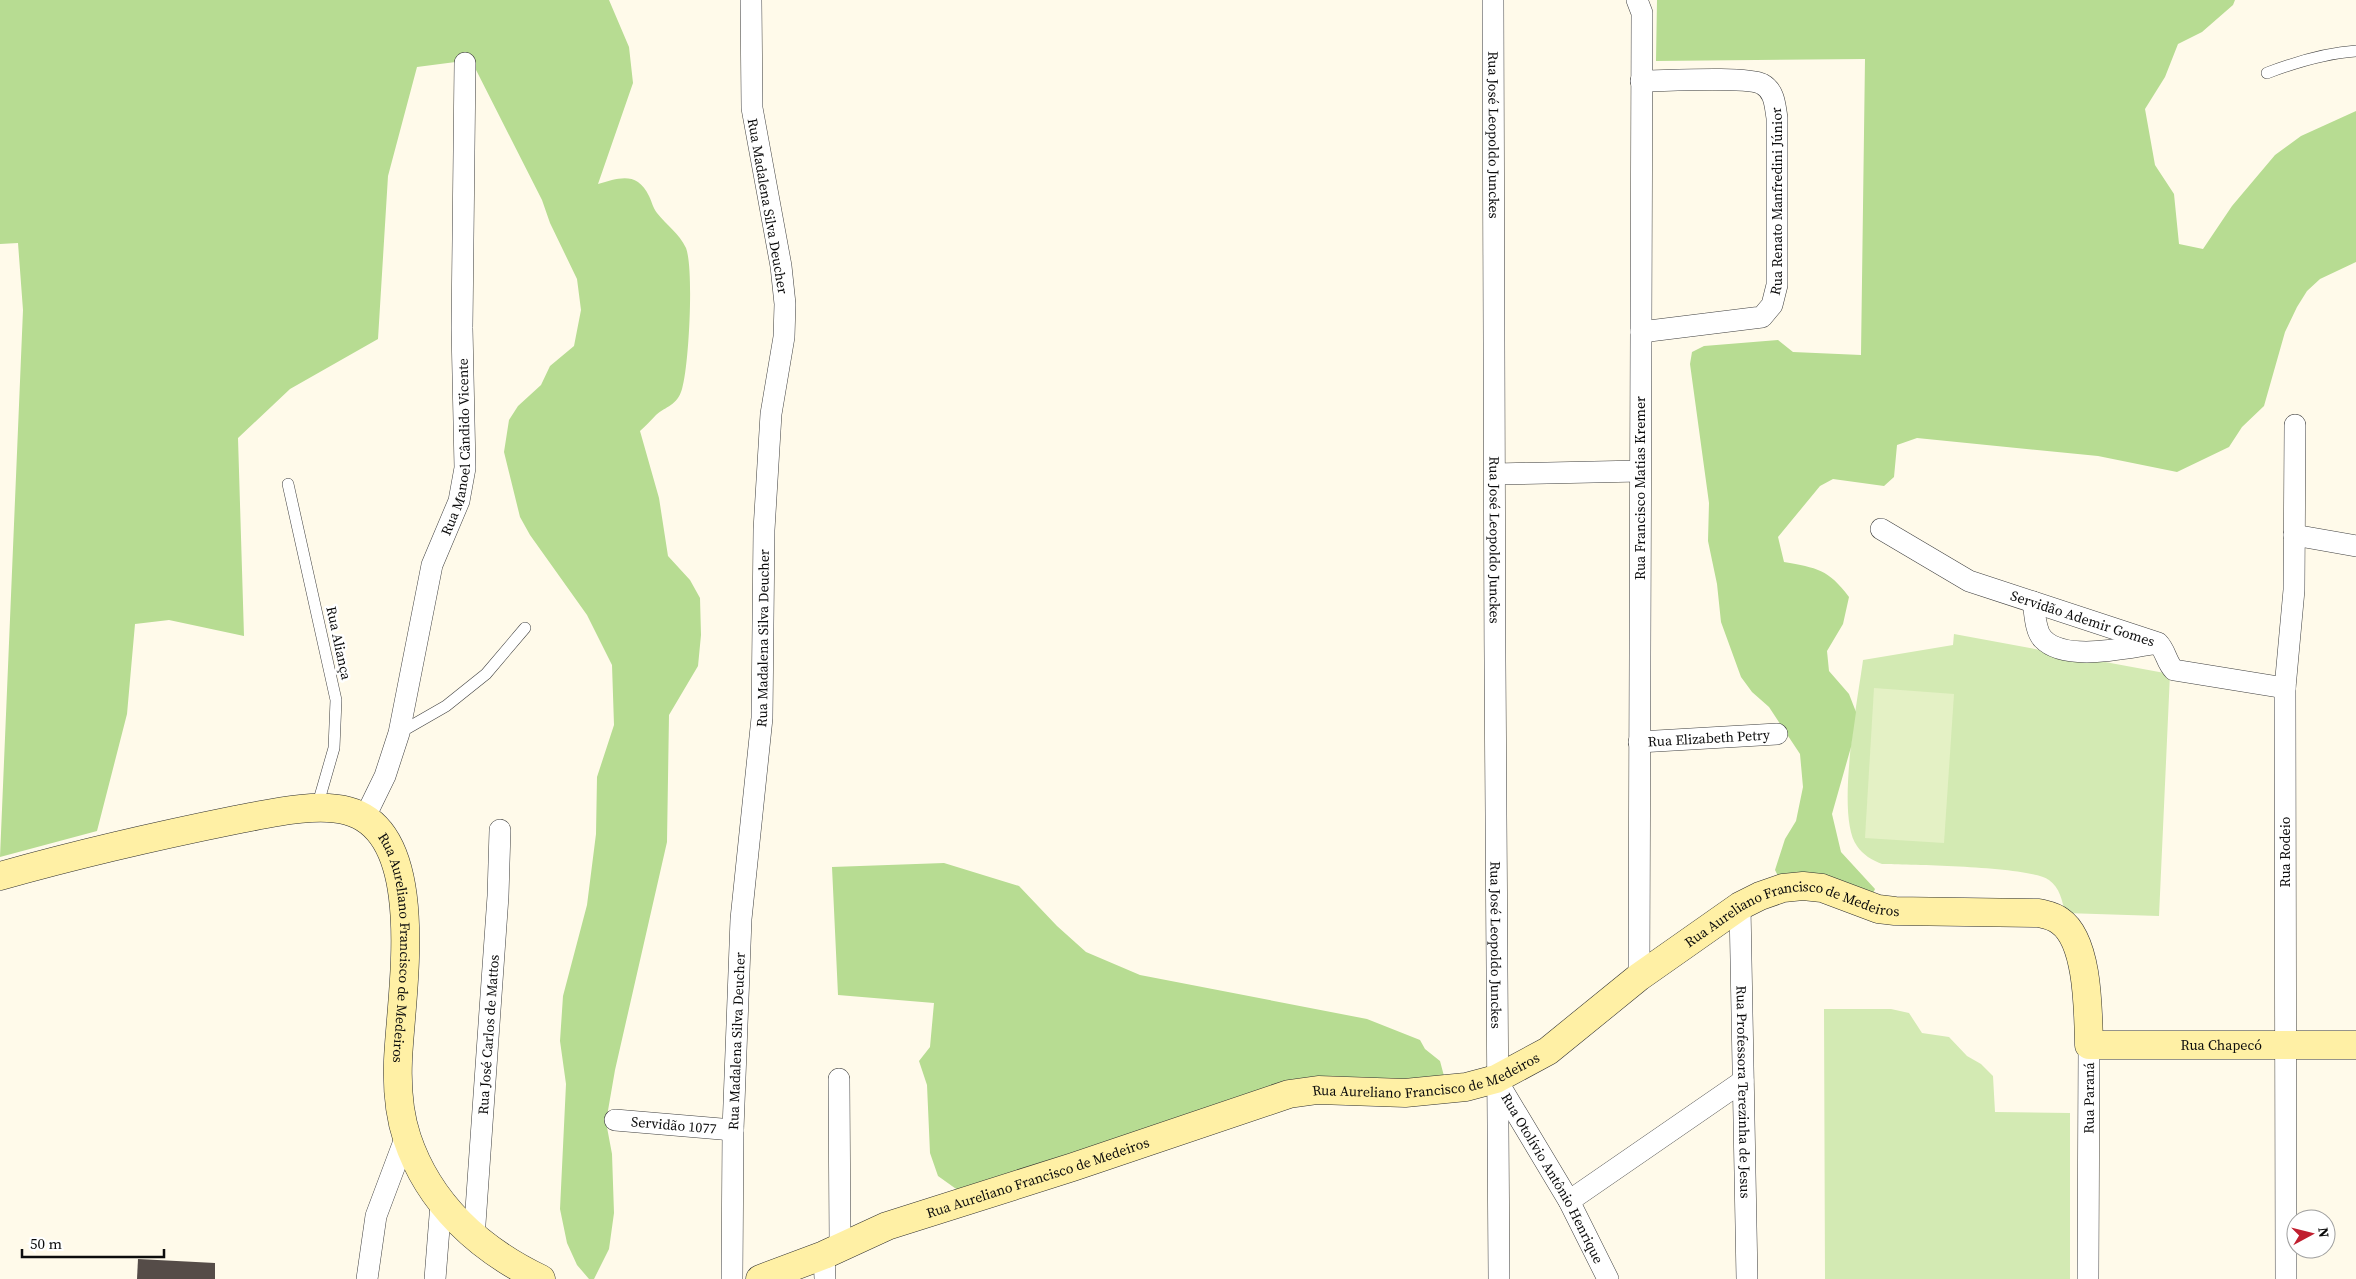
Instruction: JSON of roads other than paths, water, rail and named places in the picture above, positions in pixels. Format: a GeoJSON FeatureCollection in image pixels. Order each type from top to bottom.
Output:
{"type":"FeatureCollection","features":[{"type":"Feature","properties":{"kind":"street","name":"Rua Madalena Silva Deucher"},"geometry":{"type":"LineString","coordinates":[[732,1279],[733,1130],[741,919],[762,718],[764,530],[770,424],[784,337],[785,304],[782,266],[752,108],[751,0]]}},
{"type":"Feature","properties":{"kind":"street","name":"Rua José Leopoldo Junckes"},"geometry":{"type":"LineString","coordinates":[[1493,0],[1496,474],[1496,1079],[1499,1279]]}},
{"type":"Feature","properties":{"kind":"street","name":"Rua Francisco Matias Kremer"},"geometry":{"type":"LineString","coordinates":[[1637,0],[1642,13],[1638,977]]}},
{"type":"Feature","properties":{"kind":"street","name":"Rua Manoel Cândido Vicente"},"geometry":{"type":"LineString","coordinates":[[365,818],[385,776],[399,733],[430,573],[459,501],[465,468],[462,328],[465,63]]}},
{"type":"Feature","properties":{"kind":"street","name":"Rua Renato Manfredini Júnior"},"geometry":{"type":"LineString","coordinates":[[1641,332],[1762,317],[1772,305],[1777,285],[1777,118],[1774,96],[1762,84],[1744,80],[1642,81]]}},
{"type":"Feature","properties":{"kind":"street","name":"Rua Rodeio"},"geometry":{"type":"LineString","coordinates":[[2286,1279],[2285,688],[2294,590],[2295,425]]}},
{"type":"Feature","properties":{"kind":"street"},"geometry":{"type":"LineString","coordinates":[[1496,474],[1640,471]]}},
{"type":"Feature","properties":{"kind":"street","name":"Servidão Ademir Gomes"},"geometry":{"type":"LineString","coordinates":[[1881,528],[1968,581],[2158,643],[2164,649],[2169,665],[2174,670],[2285,688]]}},
{"type":"Feature","properties":{"kind":"street"},"geometry":{"type":"LineString","coordinates":[[2294,535],[2356,546]]}},
{"type":"Feature","properties":{"kind":"street"},"geometry":{"type":"LineString","coordinates":[[2033,602],[2036,621],[2042,638],[2052,646],[2075,651],[2100,652],[2158,643]]}},
{"type":"Feature","properties":{"kind":"street","name":"Rua Elizabeth Petry"},"geometry":{"type":"LineString","coordinates":[[1639,742],[1777,734]]}},
{"type":"Feature","properties":{"kind":"street","name":"Rua Aureliano Francisco de Medeiros"},"geometry":{"type":"LineString","coordinates":[[0,876],[148,838],[248,818],[316,808],[349,811],[365,818],[381,831],[389,846],[402,892],[406,951],[398,1060],[398,1086],[406,1136],[416,1162],[441,1204],[474,1238],[514,1266],[541,1279]]}},
{"type":"Feature","properties":{"kind":"street","name":"Rua José Carlos de Mattos"},"geometry":{"type":"LineString","coordinates":[[474,1238],[498,896],[500,830]]}},
{"type":"Feature","properties":{"kind":"street","name":"Rua Aureliano Francisco de Medeiros"},"geometry":{"type":"LineString","coordinates":[[760,1279],[830,1260],[887,1226],[1074,1167],[1288,1094],[1318,1090],[1404,1093],[1466,1087],[1496,1079],[1548,1051],[1638,977],[1740,906],[1783,888],[1803,886],[1822,888],[1878,909],[2039,913],[2052,916],[2062,922]]}},
{"type":"Feature","properties":{"kind":"street","name":"Rua Professora Terezinha de Jesus"},"geometry":{"type":"LineString","coordinates":[[1740,906],[1747,1279]]}},
{"type":"Feature","properties":{"kind":"street","name":"Rua Paraná"},"geometry":{"type":"LineString","coordinates":[[2062,922],[2072,935],[2080,956],[2087,1003],[2089,1045],[2088,1279]]}},
{"type":"Feature","properties":{"kind":"street","name":"Rua Chapecó"},"geometry":{"type":"LineString","coordinates":[[2089,1045],[2356,1045]]}},
{"type":"Feature","properties":{"kind":"street","name":"Rua Otolívio Antônio Henrique"},"geometry":{"type":"LineString","coordinates":[[1496,1079],[1569,1201],[1608,1279]]}},
{"type":"Feature","properties":{"kind":"street"},"geometry":{"type":"LineString","coordinates":[[830,1260],[839,1080]]}},
{"type":"Feature","properties":{"kind":"street"},"geometry":{"type":"LineString","coordinates":[[1569,1201],[1743,1081]]}},
{"type":"Feature","properties":{"kind":"street","name":"Servidão 1077"},"geometry":{"type":"LineString","coordinates":[[615,1120],[733,1130]]}},
{"type":"Feature","properties":{"kind":"street"},"geometry":{"type":"LineString","coordinates":[[367,1279],[376,1216],[406,1136]]}},
{"type":"Feature","properties":{"kind":"street"},"geometry":{"type":"LineString","coordinates":[[435,1279],[441,1204]]}},
{"type":"Feature","properties":{"kind":"lane"},"geometry":{"type":"LineString","coordinates":[[2267,72],[2296,62],[2336,52],[2356,50]]}},
{"type":"Feature","properties":{"kind":"lane","name":"Rua Aliança"},"geometry":{"type":"LineString","coordinates":[[288,484],[336,700],[334,748],[316,808]]}},
{"type":"Feature","properties":{"kind":"lane"},"geometry":{"type":"LineString","coordinates":[[399,733],[446,706],[486,674],[525,628]]}}]}
